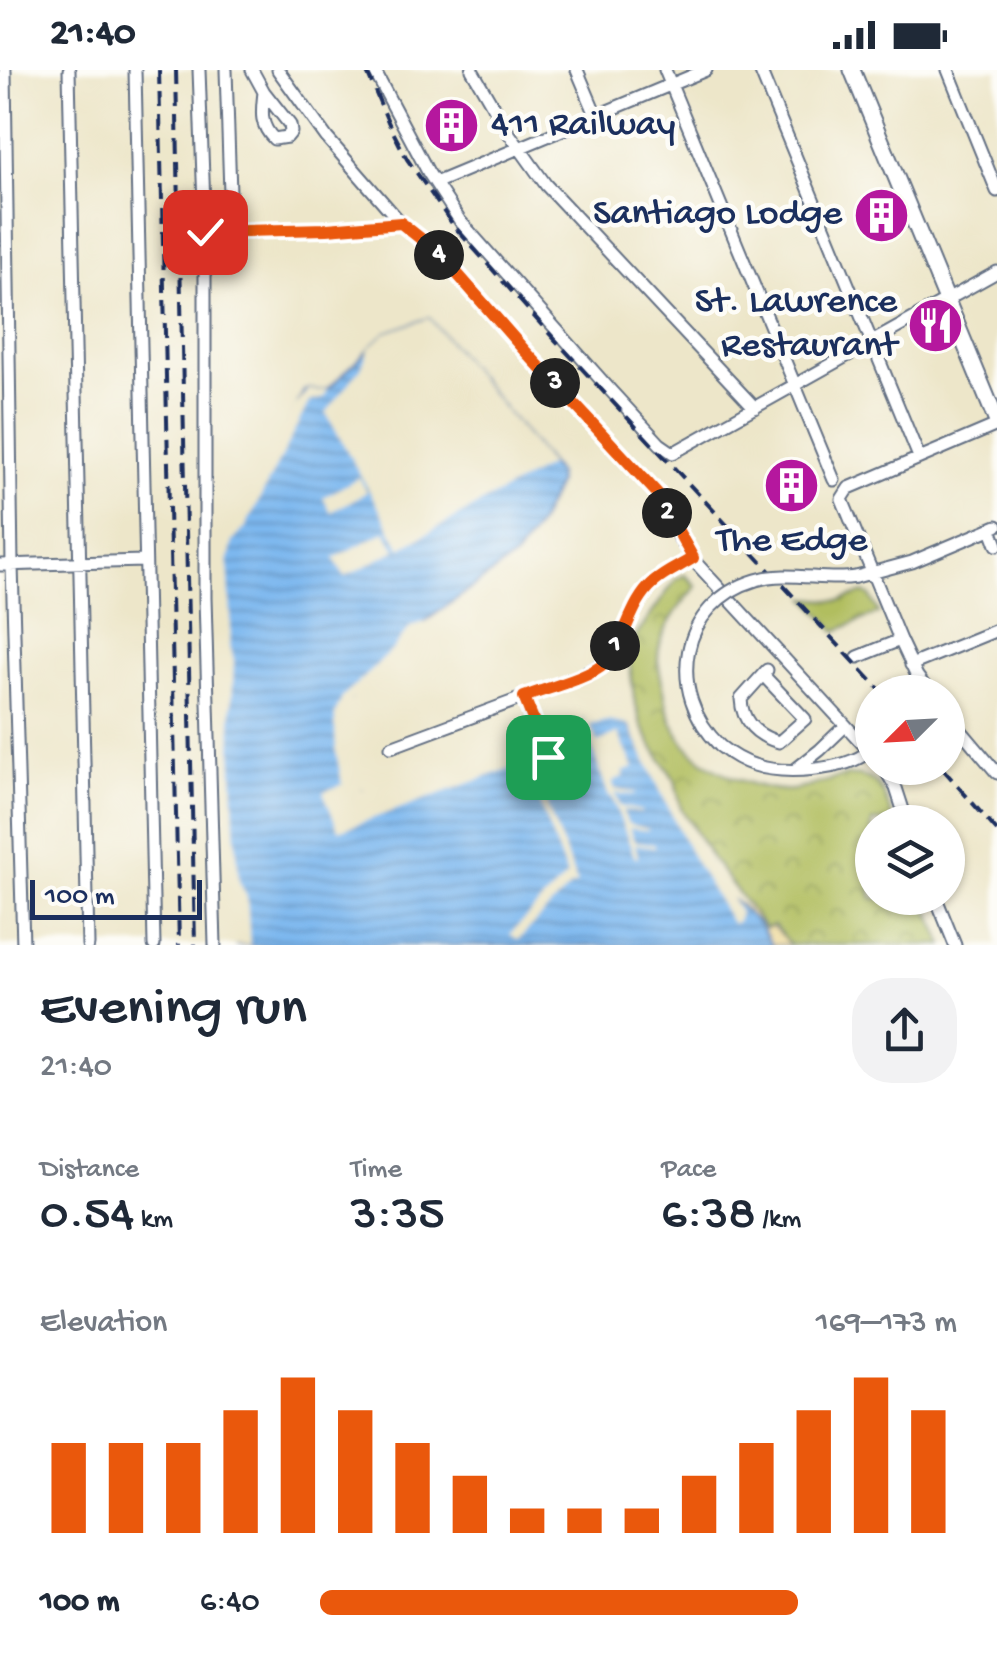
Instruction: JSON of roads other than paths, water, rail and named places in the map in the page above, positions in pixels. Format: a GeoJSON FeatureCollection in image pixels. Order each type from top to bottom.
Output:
{"type":"FeatureCollection","features":[{"type":"Feature","properties":{"kind":"main road"},"geometry":{"type":"LineString","coordinates":[[852,70],[997,424]]}},
{"type":"Feature","properties":{"kind":"street"},"geometry":{"type":"LineString","coordinates":[[5,70],[6,565],[24,945]]}},
{"type":"Feature","properties":{"kind":"street"},"geometry":{"type":"LineString","coordinates":[[70,70],[88,945]]}},
{"type":"Feature","properties":{"kind":"street"},"geometry":{"type":"LineString","coordinates":[[135,70],[154,945]]}},
{"type":"Feature","properties":{"kind":"street"},"geometry":{"type":"LineString","coordinates":[[199,70],[205,232],[205,598],[216,945]]}},
{"type":"Feature","properties":{"kind":"street"},"geometry":{"type":"LineString","coordinates":[[226,70],[230,193]]}},
{"type":"Feature","properties":{"kind":"street"},"geometry":{"type":"LineString","coordinates":[[252,70],[264,92]]}},
{"type":"Feature","properties":{"kind":"street"},"geometry":{"type":"LineString","coordinates":[[278,70],[327,138],[401,223],[454,270],[657,493],[693,558],[855,736]]}},
{"type":"Feature","properties":{"kind":"street"},"geometry":{"type":"LineString","coordinates":[[374,70],[460,222],[611,391],[672,453],[997,272]]}},
{"type":"Feature","properties":{"kind":"street"},"geometry":{"type":"LineString","coordinates":[[472,70],[546,185],[755,408]]}},
{"type":"Feature","properties":{"kind":"street"},"geometry":{"type":"LineString","coordinates":[[577,70],[596,115]]}},
{"type":"Feature","properties":{"kind":"street"},"geometry":{"type":"LineString","coordinates":[[665,70],[834,480]]}},
{"type":"Feature","properties":{"kind":"street"},"geometry":{"type":"LineString","coordinates":[[435,183],[706,70]]}},
{"type":"Feature","properties":{"kind":"street"},"geometry":{"type":"LineString","coordinates":[[760,70],[919,458]]}},
{"type":"Feature","properties":{"kind":"street"},"geometry":{"type":"LineString","coordinates":[[948,70],[997,191]]}},
{"type":"Feature","properties":{"kind":"street"},"geometry":{"type":"LineString","coordinates":[[205,232],[401,223]]}},
{"type":"Feature","properties":{"kind":"street"},"geometry":{"type":"LineString","coordinates":[[918,675],[842,498],[849,488],[997,424]]}},
{"type":"Feature","properties":{"kind":"street"},"geometry":{"type":"LineString","coordinates":[[855,759],[813,769],[771,768],[753,765],[720,746],[702,726],[686,680],[690,645],[708,612],[737,588],[762,578],[856,577],[912,562],[994,528],[997,544]]}},
{"type":"Feature","properties":{"kind":"street"},"geometry":{"type":"LineString","coordinates":[[391,746],[582,676],[603,664],[652,584],[693,558]]}},
{"type":"Feature","properties":{"kind":"street"},"geometry":{"type":"LineString","coordinates":[[6,565],[144,561]]}},
{"type":"Feature","properties":{"kind":"street"},"geometry":{"type":"LineString","coordinates":[[912,665],[997,630]]}},
{"type":"Feature","properties":{"kind":"street"},"geometry":{"type":"LineString","coordinates":[[858,657],[900,640]]}},
{"type":"Feature","properties":{"kind":"street"},"geometry":{"type":"LineString","coordinates":[[765,673],[805,719],[779,742],[756,732],[741,710],[741,698],[765,673]]}},
{"type":"Feature","properties":{"kind":"street"},"geometry":{"type":"LineString","coordinates":[[524,697],[548,757]]}},
{"type":"Feature","properties":{"kind":"street"},"geometry":{"type":"LineString","coordinates":[[796,768],[846,726]]}},
{"type":"Feature","properties":{"kind":"street"},"geometry":{"type":"LineString","coordinates":[[965,735],[997,773]]}},
{"type":"Feature","properties":{"kind":"street"},"geometry":{"type":"LineString","coordinates":[[943,915],[955,945]]}},
{"type":"Feature","properties":{"kind":"water"},"geometry":{"type":"Polygon","coordinates":[[[429,318],[557,473],[558,482],[539,523],[516,556],[427,620],[368,678],[340,712],[349,782],[376,798],[541,728],[590,717],[626,720],[675,811],[730,897],[759,924],[772,945],[236,945],[224,552],[304,391],[328,389],[385,333],[429,318]]]}},
{"type":"Feature","properties":{"kind":"railway"},"geometry":{"type":"LineString","coordinates":[[159,70],[179,945]]}},
{"type":"Feature","properties":{"kind":"railway"},"geometry":{"type":"LineString","coordinates":[[176,70],[195,945]]}},
{"type":"Feature","properties":{"kind":"railway"},"geometry":{"type":"LineString","coordinates":[[366,70],[407,159],[453,225],[866,675]]}},
{"type":"Feature","properties":{"kind":"railway"},"geometry":{"type":"LineString","coordinates":[[957,785],[997,831]]}},
{"type":"Feature","properties":{"kind":"place","name":"411 Railway"},"geometry":{"type":"Point","coordinates":[452,126]}},
{"type":"Feature","properties":{"kind":"place","name":"Santiago Lodge"},"geometry":{"type":"Point","coordinates":[881,215]}},
{"type":"Feature","properties":{"kind":"place","name":"St. Lawrence Restaurant"},"geometry":{"type":"Point","coordinates":[936,325]}},
{"type":"Feature","properties":{"kind":"place","name":"The Edge"},"geometry":{"type":"Point","coordinates":[792,485]}}]}
